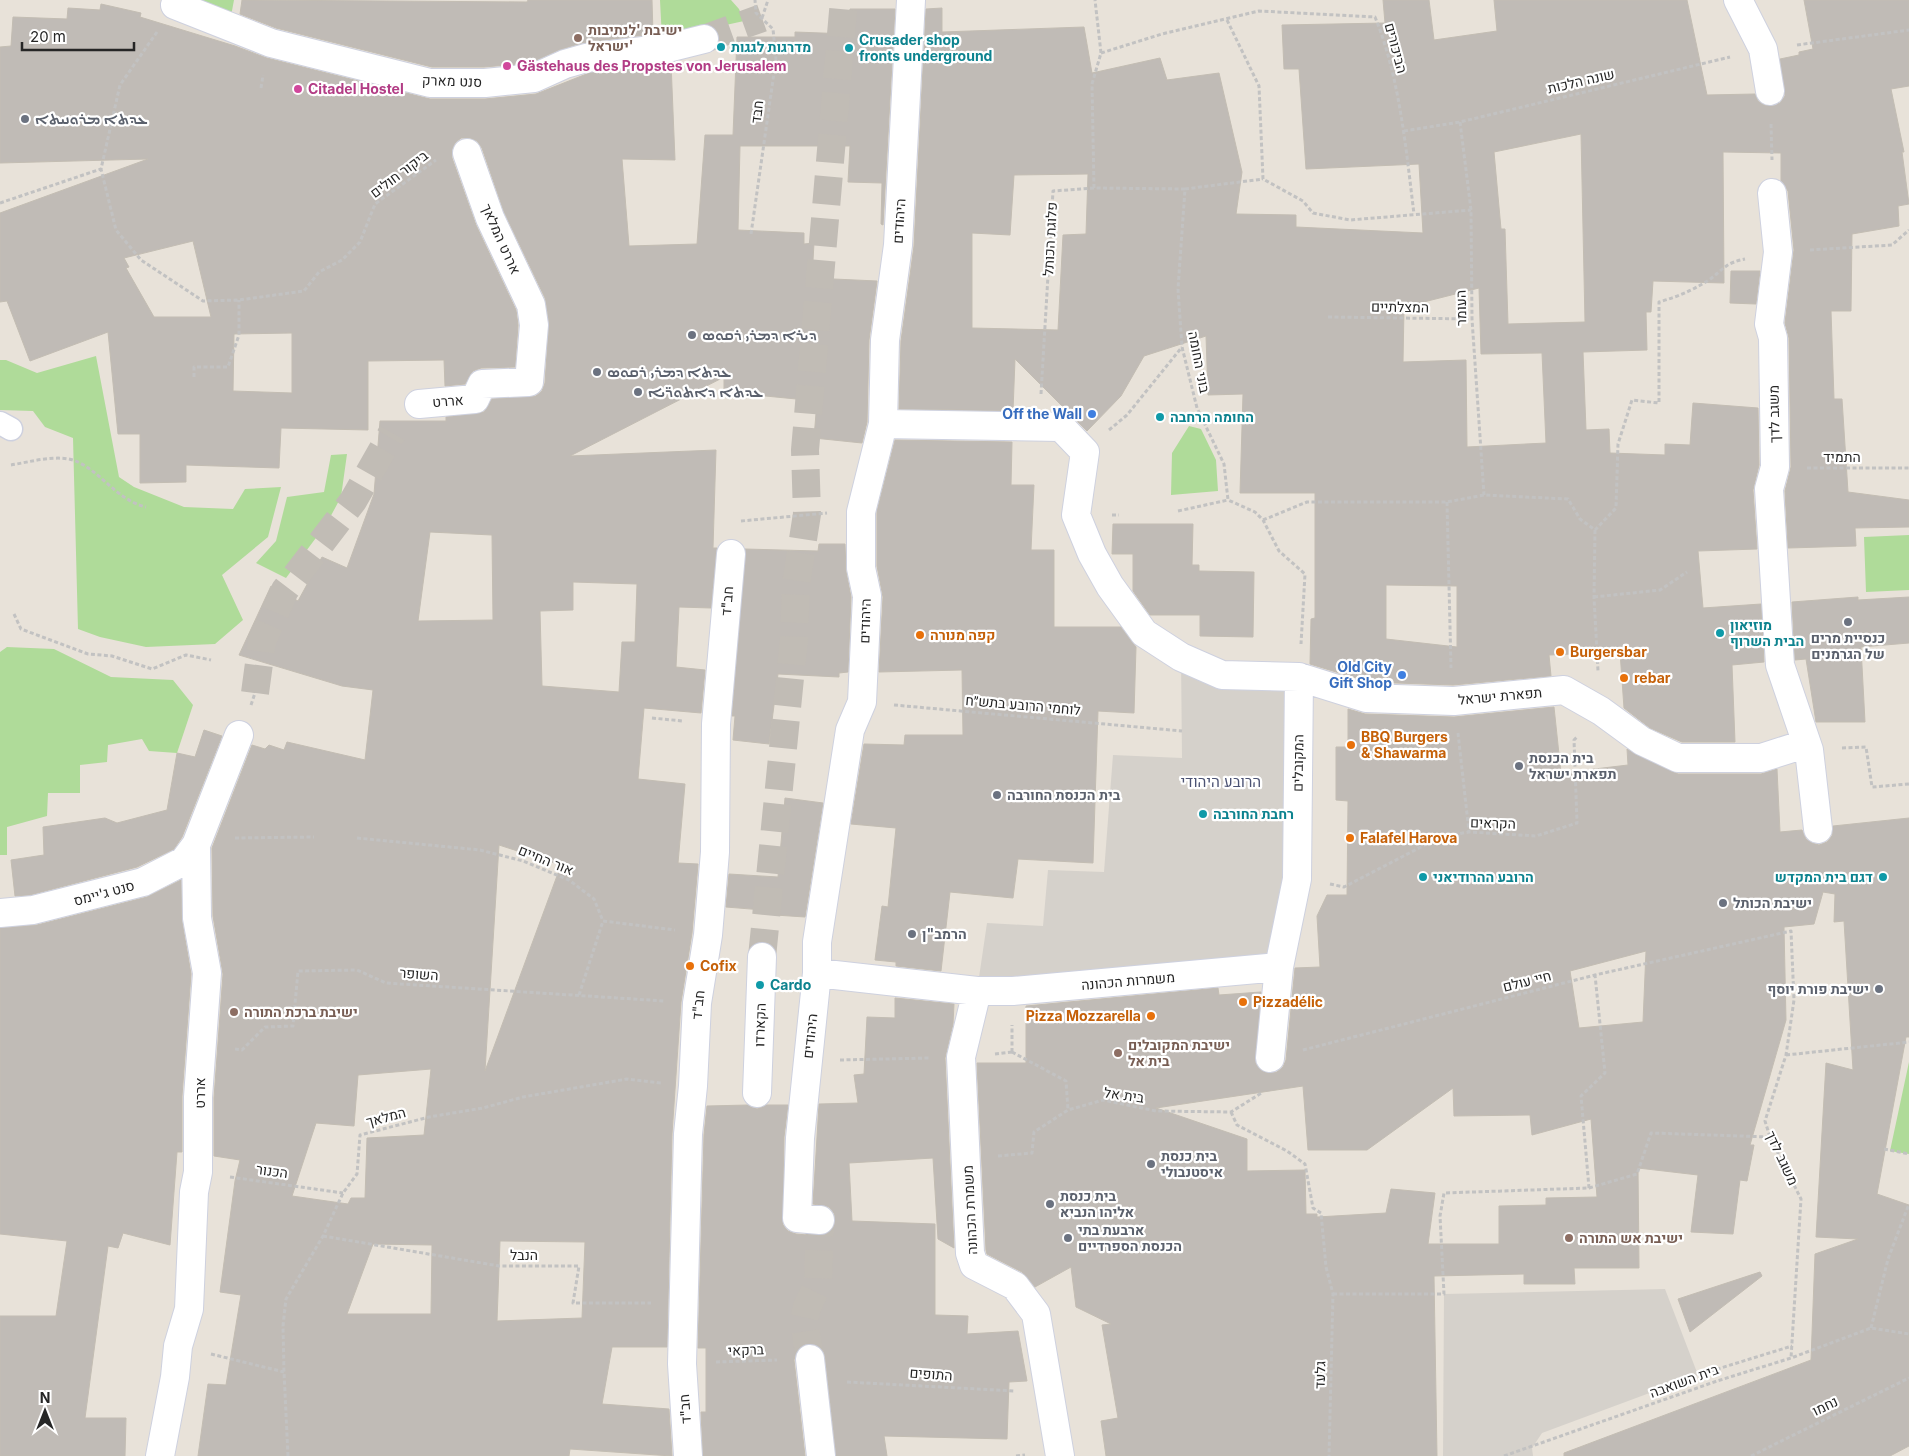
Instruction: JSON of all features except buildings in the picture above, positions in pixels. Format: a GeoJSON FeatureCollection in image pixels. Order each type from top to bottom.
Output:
{"type":"FeatureCollection","features":[{"type":"Feature","properties":{"kind":"street","name":"היהודים"},"geometry":{"type":"LineString","coordinates":[[820,1220],[797,1218],[800,1138],[806,1098],[807,1061],[817,973],[817,942],[850,730],[862,702],[867,596],[861,568],[861,512],[883,424],[885,340],[898,245],[911,0]]}},
{"type":"Feature","properties":{"kind":"street"},"geometry":{"type":"LineString","coordinates":[[1738,0],[1763,50],[1770,91]]}},
{"type":"Feature","properties":{"kind":"street","name":"סנט מארק"},"geometry":{"type":"LineString","coordinates":[[175,5],[271,43],[430,83],[485,83],[534,78],[565,64],[586,58],[668,48],[704,40]]}},
{"type":"Feature","properties":{"kind":"street","name":"אררט המלאך"},"geometry":{"type":"LineString","coordinates":[[467,153],[490,218],[531,305],[534,325]]}},
{"type":"Feature","properties":{"kind":"street","name":"משגב לדך"},"geometry":{"type":"LineString","coordinates":[[1772,193],[1778,252],[1769,324],[1773,338],[1774,467],[1769,489],[1780,665],[1807,747],[1818,829]]}},
{"type":"Feature","properties":{"kind":"street","name":"אררט"},"geometry":{"type":"LineString","coordinates":[[419,404],[475,399],[482,384],[528,382],[534,325]]}},
{"type":"Feature","properties":{"kind":"street"},"geometry":{"type":"LineString","coordinates":[[883,424],[1060,427],[1085,452]]}},
{"type":"Feature","properties":{"kind":"street","name":"תפארת ישראל"},"geometry":{"type":"LineString","coordinates":[[1085,452],[1076,516],[1092,554],[1110,586],[1144,633],[1181,657],[1222,675],[1299,677],[1366,698],[1454,701],[1564,690],[1601,711],[1642,741],[1678,758],[1761,758],[1807,747]]}},
{"type":"Feature","properties":{"kind":"street","name":"חב\"ד"},"geometry":{"type":"LineString","coordinates":[[688,1456],[682,1364],[688,1134],[693,1086],[697,1003],[708,935],[715,852],[716,724],[731,554]]}},
{"type":"Feature","properties":{"kind":"street","name":"המקובלים"},"geometry":{"type":"LineString","coordinates":[[1270,1058],[1279,967],[1297,879],[1299,677]]}},
{"type":"Feature","properties":{"kind":"street","name":"אררט"},"geometry":{"type":"LineString","coordinates":[[160,1456],[178,1346],[189,1309],[194,1192],[198,1172],[201,1049],[207,973],[197,918],[196,845],[239,735]]}},
{"type":"Feature","properties":{"kind":"street","name":"סנט ג'יימס"},"geometry":{"type":"LineString","coordinates":[[0,912],[33,910],[143,882],[184,861],[196,845]]}},
{"type":"Feature","properties":{"kind":"street","name":"הקארדו"},"geometry":{"type":"LineString","coordinates":[[757,1093],[762,957]]}},
{"type":"Feature","properties":{"kind":"street","name":"משמרות הכהונה"},"geometry":{"type":"LineString","coordinates":[[817,973],[977,991],[1013,991],[1279,967]]}},
{"type":"Feature","properties":{"kind":"street","name":"משמרת הכהונה"},"geometry":{"type":"LineString","coordinates":[[977,991],[961,1057],[970,1252],[974,1265],[1015,1286],[1036,1314],[1060,1456]]}},
{"type":"Feature","properties":{"kind":"street"},"geometry":{"type":"LineString","coordinates":[[811,1370],[821,1456]]}},
{"type":"Feature","properties":{"kind":"path","name":"חבד"},"geometry":{"type":"LineString","coordinates":[[750,234],[776,59],[774,29],[756,13],[755,0]]}},
{"type":"Feature","properties":{"kind":"path"},"geometry":{"type":"LineString","coordinates":[[762,18],[768,0]]}},
{"type":"Feature","properties":{"kind":"path"},"geometry":{"type":"LineString","coordinates":[[1095,0],[1101,53],[1092,84],[1094,188],[1185,189],[1263,179],[1303,201],[1313,213],[1350,220],[1471,210]]}},
{"type":"Feature","properties":{"kind":"path"},"geometry":{"type":"LineString","coordinates":[[0,203],[101,169],[120,85],[175,5]]}},
{"type":"Feature","properties":{"kind":"path","name":"הביכורים"},"geometry":{"type":"LineString","coordinates":[[1101,53],[1162,34],[1259,11],[1375,17],[1381,31],[1404,131],[1414,214]]}},
{"type":"Feature","properties":{"kind":"path"},"geometry":{"type":"LineString","coordinates":[[1227,20],[1258,86],[1263,179]]}},
{"type":"Feature","properties":{"kind":"path","name":"שונה הלכות"},"geometry":{"type":"LineString","coordinates":[[1404,131],[1460,122],[1763,50],[1909,30]]}},
{"type":"Feature","properties":{"kind":"path"},"geometry":{"type":"LineString","coordinates":[[1770,91],[1772,193]]}},
{"type":"Feature","properties":{"kind":"path","name":"העומר"},"geometry":{"type":"LineString","coordinates":[[1460,122],[1471,210],[1472,319],[1484,495]]}},
{"type":"Feature","properties":{"kind":"path","name":"ביקור חולים"},"geometry":{"type":"LineString","coordinates":[[101,169],[116,230],[141,260],[203,301],[239,300],[304,291],[319,272],[342,260],[360,242],[375,204],[438,159],[467,153]]}},
{"type":"Feature","properties":{"kind":"path","name":"פלוגת הכותל"},"geometry":{"type":"LineString","coordinates":[[1039,427],[1052,191],[1094,188]]}},
{"type":"Feature","properties":{"kind":"path","name":"בוני החומה"},"geometry":{"type":"LineString","coordinates":[[1185,189],[1178,289],[1182,347],[1197,408],[1224,464],[1228,500]]}},
{"type":"Feature","properties":{"kind":"path"},"geometry":{"type":"LineString","coordinates":[[1601,711],[1594,597],[1595,530],[1616,508],[1618,444],[1632,400],[1659,403],[1659,302],[1681,296],[1709,279],[1730,262],[1778,252],[1892,245],[1909,230]]}},
{"type":"Feature","properties":{"kind":"path"},"geometry":{"type":"LineString","coordinates":[[194,377],[194,367],[228,367],[239,335],[239,300]]}},
{"type":"Feature","properties":{"kind":"path","name":"המצלתיים"},"geometry":{"type":"LineString","coordinates":[[1328,318],[1472,319]]}},
{"type":"Feature","properties":{"kind":"path"},"geometry":{"type":"LineString","coordinates":[[1085,452],[1127,415],[1182,347]]}},
{"type":"Feature","properties":{"kind":"path"},"geometry":{"type":"LineString","coordinates":[[12,465],[57,459],[77,461],[133,504],[146,507]]}},
{"type":"Feature","properties":{"kind":"path","name":"התמיד"},"geometry":{"type":"LineString","coordinates":[[1774,467],[1909,468]]}},
{"type":"Feature","properties":{"kind":"path"},"geometry":{"type":"LineString","coordinates":[[1263,520],[1306,502],[1447,502],[1484,495],[1568,499],[1580,519],[1595,530]]}},
{"type":"Feature","properties":{"kind":"path"},"geometry":{"type":"LineString","coordinates":[[1178,511],[1228,500],[1255,512],[1263,520],[1279,551],[1306,574],[1299,677]]}},
{"type":"Feature","properties":{"kind":"path"},"geometry":{"type":"LineString","coordinates":[[1447,502],[1449,646],[1469,832]]}},
{"type":"Feature","properties":{"kind":"path"},"geometry":{"type":"LineString","coordinates":[[740,521],[806,514],[861,512]]}},
{"type":"Feature","properties":{"kind":"path"},"geometry":{"type":"LineString","coordinates":[[1594,597],[1660,590],[1686,572]]}},
{"type":"Feature","properties":{"kind":"path"},"geometry":{"type":"LineString","coordinates":[[14,614],[21,628],[88,654],[112,656],[152,668],[186,655],[211,660]]}},
{"type":"Feature","properties":{"kind":"path","name":"לוחמי הרובע בתש״ח"},"geometry":{"type":"LineString","coordinates":[[862,702],[1182,731]]}},
{"type":"Feature","properties":{"kind":"path","name":"הקראים"},"geometry":{"type":"LineString","coordinates":[[1297,879],[1344,886],[1440,837],[1469,832],[1536,836],[1577,823],[1574,740],[1601,711]]}},
{"type":"Feature","properties":{"kind":"path"},"geometry":{"type":"LineString","coordinates":[[1807,747],[1866,747],[1872,786],[1909,784]]}},
{"type":"Feature","properties":{"kind":"path"},"geometry":{"type":"LineString","coordinates":[[196,845],[209,840],[231,838],[314,837]]}},
{"type":"Feature","properties":{"kind":"path","name":"אור החיים"},"geometry":{"type":"LineString","coordinates":[[357,838],[480,850],[523,861],[569,880],[594,899],[603,922]]}},
{"type":"Feature","properties":{"kind":"path"},"geometry":{"type":"LineString","coordinates":[[579,995],[603,922],[708,935]]}},
{"type":"Feature","properties":{"kind":"path","name":"חיי עולם"},"geometry":{"type":"LineString","coordinates":[[1270,1058],[1595,975],[1791,931]]}},
{"type":"Feature","properties":{"kind":"path","name":"משגב לדך"},"geometry":{"type":"LineString","coordinates":[[1791,931],[1794,1000],[1786,1054],[1766,1121],[1770,1137],[1801,1199],[1791,1358]]}},
{"type":"Feature","properties":{"kind":"path","name":"השופר"},"geometry":{"type":"LineString","coordinates":[[201,1049],[242,1050],[265,1027],[293,1026],[298,972],[357,970],[386,983],[697,1003]]}},
{"type":"Feature","properties":{"kind":"path"},"geometry":{"type":"LineString","coordinates":[[1589,1188],[1581,1096],[1605,1073],[1595,975]]}},
{"type":"Feature","properties":{"kind":"path"},"geometry":{"type":"LineString","coordinates":[[1786,1054],[1909,1042]]}},
{"type":"Feature","properties":{"kind":"path"},"geometry":{"type":"LineString","coordinates":[[1012,1052],[1066,1081],[1068,1110]]}},
{"type":"Feature","properties":{"kind":"path"},"geometry":{"type":"LineString","coordinates":[[807,1061],[961,1057]]}},
{"type":"Feature","properties":{"kind":"path"},"geometry":{"type":"LineString","coordinates":[[1231,1112],[1266,1090],[1270,1058]]}},
{"type":"Feature","properties":{"kind":"path","name":"המלאך"},"geometry":{"type":"LineString","coordinates":[[288,1456],[283,1326],[286,1299],[323,1236],[343,1193],[357,1174],[360,1135],[429,1117],[483,1108],[523,1097],[627,1079],[693,1086]]}},
{"type":"Feature","properties":{"kind":"path","name":"בית אל"},"geometry":{"type":"LineString","coordinates":[[967,1158],[1032,1153],[1034,1132],[1068,1110],[1103,1100],[1156,1111],[1231,1112]]}},
{"type":"Feature","properties":{"kind":"path","name":"גלעד"},"geometry":{"type":"LineString","coordinates":[[1231,1112],[1237,1124],[1287,1151],[1306,1164],[1313,1208],[1321,1213],[1326,1267],[1333,1294],[1329,1456]]}},
{"type":"Feature","properties":{"kind":"path"},"geometry":{"type":"LineString","coordinates":[[1333,1294],[1444,1294],[1440,1216],[1444,1193],[1589,1188],[1637,1174],[1651,1133],[1770,1137]]}},
{"type":"Feature","properties":{"kind":"path"},"geometry":{"type":"LineString","coordinates":[[1884,1150],[1909,1154]]}},
{"type":"Feature","properties":{"kind":"path","name":"הכנור"},"geometry":{"type":"LineString","coordinates":[[198,1172],[343,1193]]}},
{"type":"Feature","properties":{"kind":"path"},"geometry":{"type":"LineString","coordinates":[[1909,1204],[1888,1259],[1871,1328],[1909,1334]]}},
{"type":"Feature","properties":{"kind":"path","name":"הנבל"},"geometry":{"type":"LineString","coordinates":[[323,1236],[499,1266],[579,1266],[573,1303],[684,1302]]}},
{"type":"Feature","properties":{"kind":"path","name":"בית השואבה"},"geometry":{"type":"LineString","coordinates":[[1504,1456],[1532,1448],[1718,1381],[1791,1358],[1871,1328]]}},
{"type":"Feature","properties":{"kind":"path"},"geometry":{"type":"LineString","coordinates":[[178,1346],[284,1372]]}},
{"type":"Feature","properties":{"kind":"path","name":"בית השואבה"},"geometry":{"type":"LineString","coordinates":[[1698,1375],[1792,1346]]}},
{"type":"Feature","properties":{"kind":"path","name":"ברקאי"},"geometry":{"type":"LineString","coordinates":[[682,1364],[811,1370]]}},
{"type":"Feature","properties":{"kind":"path","name":"התופים"},"geometry":{"type":"LineString","coordinates":[[811,1370],[878,1382],[1048,1393]]}},
{"type":"Feature","properties":{"kind":"path","name":"נחמו"},"geometry":{"type":"LineString","coordinates":[[1751,1456],[1909,1378]]}},
{"type":"Feature","properties":{"kind":"green space"},"geometry":{"type":"Polygon","coordinates":[[[183,0],[234,0],[231,16],[183,0]]]}},
{"type":"Feature","properties":{"kind":"green space"},"geometry":{"type":"Polygon","coordinates":[[[660,0],[731,0],[739,9],[744,21],[662,39],[660,0]]]}},
{"type":"Feature","properties":{"kind":"green space"},"geometry":{"type":"Polygon","coordinates":[[[96,356],[119,477],[134,487],[184,507],[233,509],[245,489],[281,487],[268,537],[222,575],[243,620],[215,644],[146,647],[100,637],[78,629],[73,438],[45,427],[33,411],[0,410],[0,360],[6,360],[37,373],[96,356]]]}},
{"type":"Feature","properties":{"kind":"green space"},"geometry":{"type":"Polygon","coordinates":[[[1189,426],[1201,429],[1216,460],[1218,491],[1171,495],[1172,453],[1189,426]]]}},
{"type":"Feature","properties":{"kind":"green space"},"geometry":{"type":"Polygon","coordinates":[[[347,454],[341,497],[327,523],[286,578],[256,563],[276,541],[287,497],[324,492],[331,455],[347,454]]]}},
{"type":"Feature","properties":{"kind":"green space"},"geometry":{"type":"Polygon","coordinates":[[[1909,535],[1909,590],[1866,592],[1864,537],[1909,535]]]}},
{"type":"Feature","properties":{"kind":"green space"},"geometry":{"type":"Polygon","coordinates":[[[7,647],[54,649],[111,677],[173,680],[193,705],[177,753],[149,751],[142,739],[108,745],[107,762],[80,765],[80,793],[48,793],[47,816],[7,827],[7,855],[0,855],[0,652],[7,647]]]}},
{"type":"Feature","properties":{"kind":"green space"},"geometry":{"type":"Polygon","coordinates":[[[1909,1062],[1909,1154],[1890,1151],[1909,1062]]]}},
{"type":"Feature","properties":{"kind":"shaded area","name":"רחבת החורבה"},"geometry":{"type":"Polygon","coordinates":[[[1181,657],[1299,677],[1279,967],[977,991],[987,923],[1043,926],[1048,870],[1104,872],[1113,755],[1182,758],[1181,657]]]}},
{"type":"Feature","properties":{"kind":"shaded area"},"geometry":{"type":"Polygon","coordinates":[[[1665,1289],[1698,1375],[1542,1433],[1532,1448],[1533,1456],[1443,1456],[1444,1294],[1665,1289]]]}},
{"type":"Feature","properties":{"kind":"tunnel"},"geometry":{"type":"LineString","coordinates":[[762,957],[794,638],[796,584],[807,514],[805,450],[844,0]]}},
{"type":"Feature","properties":{"kind":"tunnel"},"geometry":{"type":"LineString","coordinates":[[704,39],[762,18]]}},
{"type":"Feature","properties":{"kind":"tunnel"},"geometry":{"type":"LineString","coordinates":[[255,693],[262,641],[285,590],[353,501],[392,433]]}},
{"type":"Feature","properties":{"kind":"tunnel"},"geometry":{"type":"LineString","coordinates":[[810,1359],[804,1321],[807,1307],[818,1284],[820,1220]]}},
{"type":"Feature","properties":{"kind":"place","name":"ישיבת 'לנתיבות ישראל'"},"geometry":{"type":"Point","coordinates":[578,38]}},
{"type":"Feature","properties":{"kind":"place","name":"מדרגות לגגות"},"geometry":{"type":"Point","coordinates":[721,47]}},
{"type":"Feature","properties":{"kind":"place","name":"Crusader shop fronts underground"},"geometry":{"type":"Point","coordinates":[849,48]}},
{"type":"Feature","properties":{"kind":"place","name":"Gästehaus des Propstes von Jerusalem"},"geometry":{"type":"Point","coordinates":[507,66]}},
{"type":"Feature","properties":{"kind":"place","name":"Citadel Hostel"},"geometry":{"type":"Point","coordinates":[298,89]}},
{"type":"Feature","properties":{"kind":"place","name":"ܥܕܬܐ ܡܪܘܢܝܬܐ"},"geometry":{"type":"Point","coordinates":[25,119]}},
{"type":"Feature","properties":{"kind":"place","name":"ܕܝܪܐ ܕܡܪܝ ܪܩܘܣ"},"geometry":{"type":"Point","coordinates":[692,335]}},
{"type":"Feature","properties":{"kind":"place","name":"ܥܕܬܐ ܕܡܪܝ ܪܩܘܣ"},"geometry":{"type":"Point","coordinates":[597,372]}},
{"type":"Feature","properties":{"kind":"place","name":"ܥܕܬܐ ܕܐܬܘܖ̈ܝܐ"},"geometry":{"type":"Point","coordinates":[638,392]}},
{"type":"Feature","properties":{"kind":"place","name":"Off the Wall"},"geometry":{"type":"Point","coordinates":[1092,414]}},
{"type":"Feature","properties":{"kind":"place","name":"החומה הרחבה"},"geometry":{"type":"Point","coordinates":[1160,417]}},
{"type":"Feature","properties":{"kind":"place","name":"כנסיית מרים של הגרמנים"},"geometry":{"type":"Point","coordinates":[1848,622]}},
{"type":"Feature","properties":{"kind":"place","name":"מוזיאון הבית השרוף"},"geometry":{"type":"Point","coordinates":[1720,633]}},
{"type":"Feature","properties":{"kind":"place","name":"קפה מנורה"},"geometry":{"type":"Point","coordinates":[920,635]}},
{"type":"Feature","properties":{"kind":"place","name":"Burgersbar"},"geometry":{"type":"Point","coordinates":[1560,652]}},
{"type":"Feature","properties":{"kind":"place","name":"Old City Gift Shop"},"geometry":{"type":"Point","coordinates":[1402,675]}},
{"type":"Feature","properties":{"kind":"place","name":"rebar"},"geometry":{"type":"Point","coordinates":[1624,678]}},
{"type":"Feature","properties":{"kind":"place","name":"BBQ Burgers & Shawarma"},"geometry":{"type":"Point","coordinates":[1351,745]}},
{"type":"Feature","properties":{"kind":"place","name":"בית הכנסת תפארת ישראל"},"geometry":{"type":"Point","coordinates":[1519,766]}},
{"type":"Feature","properties":{"kind":"place","name":"בית הכנסת החורבה"},"geometry":{"type":"Point","coordinates":[997,795]}},
{"type":"Feature","properties":{"kind":"place","name":"רחבת החורבה"},"geometry":{"type":"Point","coordinates":[1203,814]}},
{"type":"Feature","properties":{"kind":"place","name":"Falafel Harova"},"geometry":{"type":"Point","coordinates":[1350,838]}},
{"type":"Feature","properties":{"kind":"place","name":"הרובע ההרודיאני"},"geometry":{"type":"Point","coordinates":[1423,877]}},
{"type":"Feature","properties":{"kind":"place","name":"דגם בית המקדש"},"geometry":{"type":"Point","coordinates":[1883,877]}},
{"type":"Feature","properties":{"kind":"place","name":"ישיבת הכותל"},"geometry":{"type":"Point","coordinates":[1723,903]}},
{"type":"Feature","properties":{"kind":"place","name":"הרמב\"ן"},"geometry":{"type":"Point","coordinates":[912,934]}},
{"type":"Feature","properties":{"kind":"place","name":"Cofix"},"geometry":{"type":"Point","coordinates":[690,966]}},
{"type":"Feature","properties":{"kind":"place","name":"Cardo"},"geometry":{"type":"Point","coordinates":[760,985]}},
{"type":"Feature","properties":{"kind":"place","name":"ישיבת פורת יוסף"},"geometry":{"type":"Point","coordinates":[1879,989]}},
{"type":"Feature","properties":{"kind":"place","name":"Pizzadélic"},"geometry":{"type":"Point","coordinates":[1243,1002]}},
{"type":"Feature","properties":{"kind":"place","name":"ישיבת ברכת התורה"},"geometry":{"type":"Point","coordinates":[234,1012]}},
{"type":"Feature","properties":{"kind":"place","name":"Pizza Mozzarella"},"geometry":{"type":"Point","coordinates":[1151,1016]}},
{"type":"Feature","properties":{"kind":"place","name":"ישיבת המקובלים בית אל"},"geometry":{"type":"Point","coordinates":[1118,1053]}},
{"type":"Feature","properties":{"kind":"place","name":"בית כנסת איסטנבולי"},"geometry":{"type":"Point","coordinates":[1151,1164]}},
{"type":"Feature","properties":{"kind":"place","name":"בית כנסת אליהו הנביא"},"geometry":{"type":"Point","coordinates":[1050,1204]}},
{"type":"Feature","properties":{"kind":"place","name":"ארבעת בתי הכנסת הספרדיים"},"geometry":{"type":"Point","coordinates":[1068,1238]}},
{"type":"Feature","properties":{"kind":"place","name":"ישיבת אש התורה"},"geometry":{"type":"Point","coordinates":[1569,1238]}},
{"type":"Feature","properties":{"kind":"district","name":"הרובע היהודי"},"geometry":{"type":"Point","coordinates":[1221,782]}}]}
